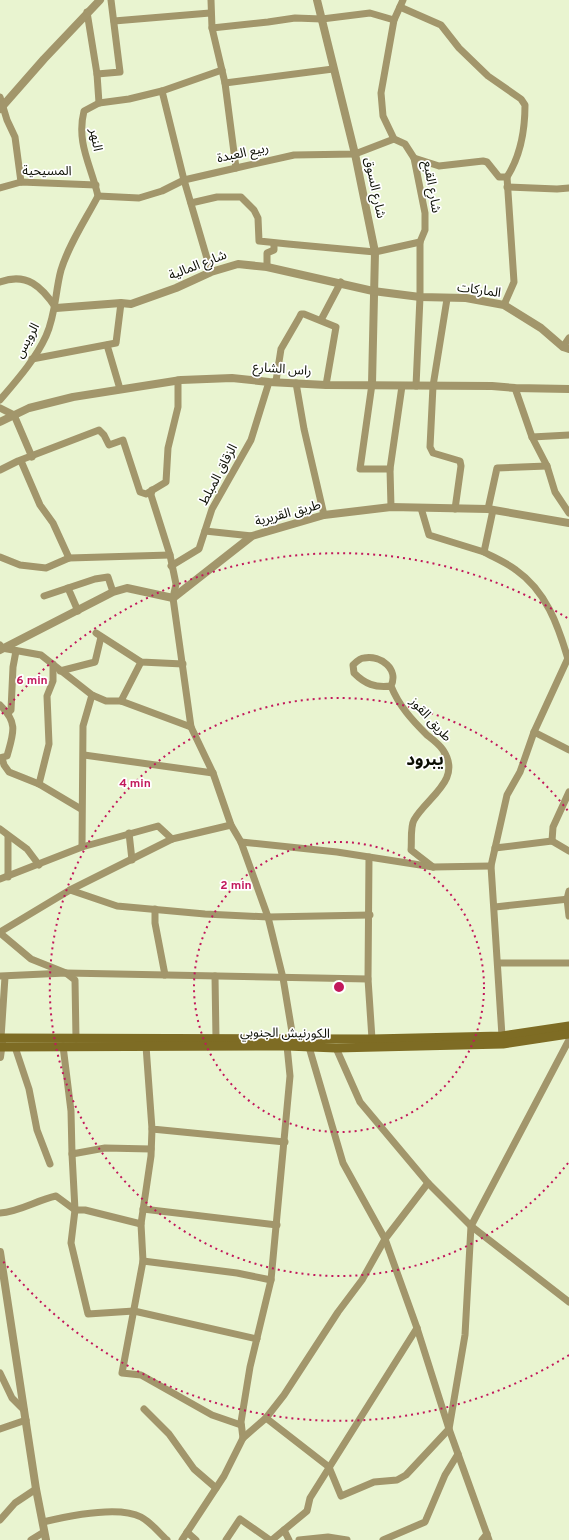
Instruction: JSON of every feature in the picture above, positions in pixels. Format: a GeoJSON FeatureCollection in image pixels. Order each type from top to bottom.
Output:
{"type":"FeatureCollection","features":[{"type":"Feature","properties":{"kind":"main road","name":"الكورنيش الجنوبي"},"geometry":{"type":"LineString","coordinates":[[1,1042],[15,1047],[292,1043],[372,1039],[502,1036],[569,1026]]}},
{"type":"Feature","properties":{"kind":"main road","name":"الكورنيش الجنوبي"},"geometry":{"type":"LineString","coordinates":[[1,1042],[76,1039],[216,1039],[292,1043],[309,1047],[336,1048],[503,1044],[569,1034]]}},
{"type":"Feature","properties":{"kind":"street"},"geometry":{"type":"LineString","coordinates":[[2,107],[87,12],[100,0]]}},
{"type":"Feature","properties":{"kind":"street"},"geometry":{"type":"LineString","coordinates":[[97,74],[120,72],[111,0]]}},
{"type":"Feature","properties":{"kind":"street"},"geometry":{"type":"LineString","coordinates":[[211,0],[210,13],[212,28],[225,83],[236,168]]}},
{"type":"Feature","properties":{"kind":"street","name":"شارع السوق"},"geometry":{"type":"LineString","coordinates":[[317,0],[355,154],[375,252],[372,384]]}},
{"type":"Feature","properties":{"kind":"street"},"geometry":{"type":"LineString","coordinates":[[402,3],[441,25],[459,48],[488,76],[522,99],[525,105],[522,147],[516,163],[507,177],[514,282],[504,305]]}},
{"type":"Feature","properties":{"kind":"street","name":"شارع القبع"},"geometry":{"type":"LineString","coordinates":[[402,3],[394,20],[381,93],[383,116],[394,139],[405,144],[414,158],[425,213],[425,230],[420,242],[420,297],[416,386]]}},
{"type":"Feature","properties":{"kind":"street"},"geometry":{"type":"LineString","coordinates":[[87,12],[97,74],[99,103]]}},
{"type":"Feature","properties":{"kind":"street"},"geometry":{"type":"LineString","coordinates":[[114,21],[210,13]]}},
{"type":"Feature","properties":{"kind":"street"},"geometry":{"type":"LineString","coordinates":[[212,28],[294,18],[322,19],[370,13],[394,20]]}},
{"type":"Feature","properties":{"kind":"street"},"geometry":{"type":"LineString","coordinates":[[225,83],[333,69]]}},
{"type":"Feature","properties":{"kind":"street","name":"النهر"},"geometry":{"type":"LineString","coordinates":[[98,196],[96,185],[81,139],[80,125],[84,111],[99,103],[129,100],[162,91],[222,70]]}},
{"type":"Feature","properties":{"kind":"street"},"geometry":{"type":"LineString","coordinates":[[162,91],[190,203],[211,272]]}},
{"type":"Feature","properties":{"kind":"street"},"geometry":{"type":"LineString","coordinates":[[0,97],[2,107],[15,137],[21,182]]}},
{"type":"Feature","properties":{"kind":"street","name":"ربيع العبدة"},"geometry":{"type":"LineString","coordinates":[[98,196],[139,198],[162,191],[184,180],[294,156],[355,154],[394,139]]}},
{"type":"Feature","properties":{"kind":"street"},"geometry":{"type":"LineString","coordinates":[[414,158],[439,166],[483,161],[487,162],[499,177],[507,177]]}},
{"type":"Feature","properties":{"kind":"street","name":"المسيحية"},"geometry":{"type":"LineString","coordinates":[[0,188],[21,182],[96,185]]}},
{"type":"Feature","properties":{"kind":"street"},"geometry":{"type":"LineString","coordinates":[[507,187],[558,190],[569,188]]}},
{"type":"Feature","properties":{"kind":"street"},"geometry":{"type":"LineString","coordinates":[[56,308],[62,270],[75,240],[98,196]]}},
{"type":"Feature","properties":{"kind":"street"},"geometry":{"type":"LineString","coordinates":[[190,203],[216,197],[241,197],[254,210],[258,218],[259,241],[274,244],[375,252],[420,242]]}},
{"type":"Feature","properties":{"kind":"street"},"geometry":{"type":"LineString","coordinates":[[267,267],[267,253],[274,250],[274,244]]}},
{"type":"Feature","properties":{"kind":"street","name":"شارع المالية"},"geometry":{"type":"LineString","coordinates":[[56,308],[121,303],[131,304],[176,288],[211,272],[238,264],[267,267],[341,282],[373,291]]}},
{"type":"Feature","properties":{"kind":"street"},"geometry":{"type":"LineString","coordinates":[[0,282],[18,279],[36,284],[46,293],[56,308]]}},
{"type":"Feature","properties":{"kind":"street"},"geometry":{"type":"LineString","coordinates":[[326,385],[336,327],[321,320],[341,282]]}},
{"type":"Feature","properties":{"kind":"street","name":"الماركات"},"geometry":{"type":"LineString","coordinates":[[373,291],[420,297],[447,299],[466,298],[504,305],[541,328],[566,348]]}},
{"type":"Feature","properties":{"kind":"street"},"geometry":{"type":"LineString","coordinates":[[447,299],[432,386],[430,447],[434,453],[460,461],[461,466],[455,509]]}},
{"type":"Feature","properties":{"kind":"street"},"geometry":{"type":"LineString","coordinates":[[32,359],[116,343],[121,303]]}},
{"type":"Feature","properties":{"kind":"street","name":"الرويس"},"geometry":{"type":"LineString","coordinates":[[0,400],[23,374],[46,336],[56,308]]}},
{"type":"Feature","properties":{"kind":"street","name":"الزقاق المبلط"},"geometry":{"type":"LineString","coordinates":[[172,566],[199,549],[212,509],[251,440],[273,382],[282,349],[301,314],[321,320]]}},
{"type":"Feature","properties":{"kind":"street"},"geometry":{"type":"LineString","coordinates":[[566,348],[569,338]]}},
{"type":"Feature","properties":{"kind":"street"},"geometry":{"type":"LineString","coordinates":[[107,345],[120,389]]}},
{"type":"Feature","properties":{"kind":"street","name":"راس الشارع"},"geometry":{"type":"LineString","coordinates":[[0,422],[29,408],[73,397],[178,380],[232,378],[326,385],[372,384],[402,386],[569,388]]}},
{"type":"Feature","properties":{"kind":"street"},"geometry":{"type":"LineString","coordinates":[[0,470],[99,430],[104,435],[108,444],[123,440],[131,469],[140,492],[146,494],[166,482],[168,448],[178,407],[178,380]]}},
{"type":"Feature","properties":{"kind":"street"},"geometry":{"type":"LineString","coordinates":[[296,383],[304,429],[324,515]]}},
{"type":"Feature","properties":{"kind":"street"},"geometry":{"type":"LineString","coordinates":[[372,384],[360,469],[390,469]]}},
{"type":"Feature","properties":{"kind":"street"},"geometry":{"type":"LineString","coordinates":[[391,507],[390,469],[402,386]]}},
{"type":"Feature","properties":{"kind":"street"},"geometry":{"type":"LineString","coordinates":[[515,388],[532,437],[547,466],[555,492],[569,513]]}},
{"type":"Feature","properties":{"kind":"street"},"geometry":{"type":"LineString","coordinates":[[0,408],[14,415],[32,457]]}},
{"type":"Feature","properties":{"kind":"street"},"geometry":{"type":"LineString","coordinates":[[532,437],[569,435]]}},
{"type":"Feature","properties":{"kind":"street"},"geometry":{"type":"LineString","coordinates":[[21,461],[40,505],[53,523],[69,558]]}},
{"type":"Feature","properties":{"kind":"street"},"geometry":{"type":"LineString","coordinates":[[484,552],[498,468],[547,466]]}},
{"type":"Feature","properties":{"kind":"street"},"geometry":{"type":"LineString","coordinates":[[152,490],[151,495],[170,555],[176,584],[172,598],[183,664],[191,727],[213,773],[230,825],[241,842],[268,917],[283,978],[292,1043],[285,1142],[271,1280],[250,1367],[241,1425],[243,1438]]}},
{"type":"Feature","properties":{"kind":"street","name":"طريق القريرية"},"geometry":{"type":"LineString","coordinates":[[172,598],[252,536],[324,515],[391,507],[490,509],[569,523]]}},
{"type":"Feature","properties":{"kind":"street"},"geometry":{"type":"LineString","coordinates":[[420,508],[429,535],[484,552],[517,570],[544,597],[559,630],[568,658],[534,732],[520,772],[507,795],[491,866],[495,907],[502,1036]]}},
{"type":"Feature","properties":{"kind":"street"},"geometry":{"type":"LineString","coordinates":[[205,531],[252,536]]}},
{"type":"Feature","properties":{"kind":"street"},"geometry":{"type":"LineString","coordinates":[[0,557],[20,565],[46,568],[69,558],[170,555]]}},
{"type":"Feature","properties":{"kind":"street"},"geometry":{"type":"LineString","coordinates":[[44,596],[95,579],[108,577],[113,592]]}},
{"type":"Feature","properties":{"kind":"street"},"geometry":{"type":"LineString","coordinates":[[68,588],[78,610]]}},
{"type":"Feature","properties":{"kind":"street"},"geometry":{"type":"LineString","coordinates":[[1,648],[113,592],[127,588],[172,598]]}},
{"type":"Feature","properties":{"kind":"street"},"geometry":{"type":"LineString","coordinates":[[60,671],[96,662],[99,635],[141,662],[183,664]]}},
{"type":"Feature","properties":{"kind":"street"},"geometry":{"type":"LineString","coordinates":[[1,648],[41,655],[92,695],[106,701],[121,701],[191,727]]}},
{"type":"Feature","properties":{"kind":"street"},"geometry":{"type":"LineString","coordinates":[[8,713],[11,710],[13,667],[16,651]]}},
{"type":"Feature","properties":{"kind":"street","name":"طريق القوز"},"geometry":{"type":"LineString","coordinates":[[363,658],[375,658],[386,663],[393,673],[394,680],[391,686],[381,687],[369,685],[354,673],[353,665],[363,658]]}},
{"type":"Feature","properties":{"kind":"street"},"geometry":{"type":"LineString","coordinates":[[121,701],[141,662]]}},
{"type":"Feature","properties":{"kind":"street"},"geometry":{"type":"LineString","coordinates":[[39,784],[49,744],[47,696],[53,682],[53,664]]}},
{"type":"Feature","properties":{"kind":"street","name":"طريق القوز"},"geometry":{"type":"LineString","coordinates":[[391,686],[402,708],[413,721],[442,749],[448,764],[448,775],[439,791],[414,820],[411,850],[433,867]]}},
{"type":"Feature","properties":{"kind":"street"},"geometry":{"type":"LineString","coordinates":[[82,847],[81,809],[84,755],[83,726],[92,695]]}},
{"type":"Feature","properties":{"kind":"street"},"geometry":{"type":"LineString","coordinates":[[0,705],[8,713],[13,726],[13,735],[7,756],[1,758],[9,772],[39,784],[81,809]]}},
{"type":"Feature","properties":{"kind":"street"},"geometry":{"type":"LineString","coordinates":[[534,732],[569,750]]}},
{"type":"Feature","properties":{"kind":"street"},"geometry":{"type":"LineString","coordinates":[[84,755],[213,773]]}},
{"type":"Feature","properties":{"kind":"street"},"geometry":{"type":"LineString","coordinates":[[552,841],[553,827],[569,792]]}},
{"type":"Feature","properties":{"kind":"street"},"geometry":{"type":"LineString","coordinates":[[76,1039],[75,980],[66,973],[31,959],[0,932],[70,890],[172,839],[230,825]]}},
{"type":"Feature","properties":{"kind":"street"},"geometry":{"type":"LineString","coordinates":[[0,879],[82,847],[158,826],[172,839]]}},
{"type":"Feature","properties":{"kind":"street"},"geometry":{"type":"LineString","coordinates":[[0,829],[27,849],[39,865]]}},
{"type":"Feature","properties":{"kind":"street"},"geometry":{"type":"LineString","coordinates":[[129,833],[132,860]]}},
{"type":"Feature","properties":{"kind":"street"},"geometry":{"type":"LineString","coordinates":[[8,836],[8,877]]}},
{"type":"Feature","properties":{"kind":"street"},"geometry":{"type":"LineString","coordinates":[[495,848],[552,841],[569,851]]}},
{"type":"Feature","properties":{"kind":"street"},"geometry":{"type":"LineString","coordinates":[[241,842],[337,852],[433,867],[491,866]]}},
{"type":"Feature","properties":{"kind":"street"},"geometry":{"type":"LineString","coordinates":[[369,857],[370,915],[368,979],[372,1039]]}},
{"type":"Feature","properties":{"kind":"street"},"geometry":{"type":"LineString","coordinates":[[70,890],[117,906],[205,914],[268,917],[370,915]]}},
{"type":"Feature","properties":{"kind":"street"},"geometry":{"type":"LineString","coordinates":[[569,891],[569,916]]}},
{"type":"Feature","properties":{"kind":"street"},"geometry":{"type":"LineString","coordinates":[[495,907],[568,899]]}},
{"type":"Feature","properties":{"kind":"street"},"geometry":{"type":"LineString","coordinates":[[156,909],[155,923],[165,975]]}},
{"type":"Feature","properties":{"kind":"street"},"geometry":{"type":"LineString","coordinates":[[498,963],[569,963]]}},
{"type":"Feature","properties":{"kind":"street"},"geometry":{"type":"LineString","coordinates":[[0,1057],[3,977],[66,973],[368,979]]}},
{"type":"Feature","properties":{"kind":"street"},"geometry":{"type":"LineString","coordinates":[[215,976],[216,1039]]}},
{"type":"Feature","properties":{"kind":"street"},"geometry":{"type":"LineString","coordinates":[[266,1418],[330,1467],[342,1496],[374,1482],[397,1480],[406,1475],[449,1429],[465,1335],[471,1226],[569,1040]]}},
{"type":"Feature","properties":{"kind":"street"},"geometry":{"type":"LineString","coordinates":[[63,1046],[71,1111],[75,1210],[71,1243],[88,1314],[134,1311],[257,1339]]}},
{"type":"Feature","properties":{"kind":"street"},"geometry":{"type":"LineString","coordinates":[[146,1046],[152,1129],[151,1149],[141,1224],[143,1261],[122,1373],[140,1375],[212,1415],[241,1425]]}},
{"type":"Feature","properties":{"kind":"street"},"geometry":{"type":"LineString","coordinates":[[15,1047],[30,1090],[37,1130],[50,1164]]}},
{"type":"Feature","properties":{"kind":"street"},"geometry":{"type":"LineString","coordinates":[[309,1047],[343,1163],[385,1239],[417,1328],[449,1429],[488,1537],[482,1540]]}},
{"type":"Feature","properties":{"kind":"street"},"geometry":{"type":"LineString","coordinates":[[336,1048],[360,1102],[428,1183],[471,1226],[569,1302]]}},
{"type":"Feature","properties":{"kind":"street"},"geometry":{"type":"LineString","coordinates":[[152,1129],[285,1142]]}},
{"type":"Feature","properties":{"kind":"street"},"geometry":{"type":"LineString","coordinates":[[72,1154],[105,1148],[151,1149]]}},
{"type":"Feature","properties":{"kind":"street"},"geometry":{"type":"LineString","coordinates":[[182,1540],[216,1488],[243,1438],[266,1418],[284,1395],[338,1312],[362,1280],[385,1239],[428,1183]]}},
{"type":"Feature","properties":{"kind":"street"},"geometry":{"type":"LineString","coordinates":[[0,1212],[8,1212],[44,1198],[56,1196],[75,1210],[85,1210],[141,1224]]}},
{"type":"Feature","properties":{"kind":"street"},"geometry":{"type":"LineString","coordinates":[[143,1209],[277,1225]]}},
{"type":"Feature","properties":{"kind":"street"},"geometry":{"type":"LineString","coordinates":[[0,1252],[36,1489],[45,1536],[31,1540]]}},
{"type":"Feature","properties":{"kind":"street"},"geometry":{"type":"LineString","coordinates":[[143,1261],[237,1273],[271,1280]]}},
{"type":"Feature","properties":{"kind":"street"},"geometry":{"type":"LineString","coordinates":[[226,1540],[240,1520],[271,1540],[307,1511],[310,1498],[417,1328]]}},
{"type":"Feature","properties":{"kind":"street"},"geometry":{"type":"LineString","coordinates":[[0,1373],[12,1398],[24,1410]]}},
{"type":"Feature","properties":{"kind":"street"},"geometry":{"type":"LineString","coordinates":[[144,1409],[169,1434],[194,1469],[216,1488]]}},
{"type":"Feature","properties":{"kind":"street"},"geometry":{"type":"LineString","coordinates":[[0,1429],[26,1420]]}},
{"type":"Feature","properties":{"kind":"street"},"geometry":{"type":"LineString","coordinates":[[383,1540],[425,1522],[445,1475],[458,1454]]}},
{"type":"Feature","properties":{"kind":"street"},"geometry":{"type":"LineString","coordinates":[[0,1520],[15,1503],[36,1489]]}},
{"type":"Feature","properties":{"kind":"street"},"geometry":{"type":"LineString","coordinates":[[43,1522],[85,1515],[130,1512],[143,1518],[167,1540]]}},
{"type":"Feature","properties":{"kind":"street"},"geometry":{"type":"LineString","coordinates":[[284,1530],[289,1540]]}},
{"type":"Feature","properties":{"kind":"street"},"geometry":{"type":"LineString","coordinates":[[187,1532],[196,1540]]}},
{"type":"Feature","properties":{"kind":"street"},"geometry":{"type":"LineString","coordinates":[[298,1540],[328,1537],[347,1540]]}},
{"type":"Feature","properties":{"kind":"district","name":"يبرود"},"geometry":{"type":"Point","coordinates":[425,761]}}]}
